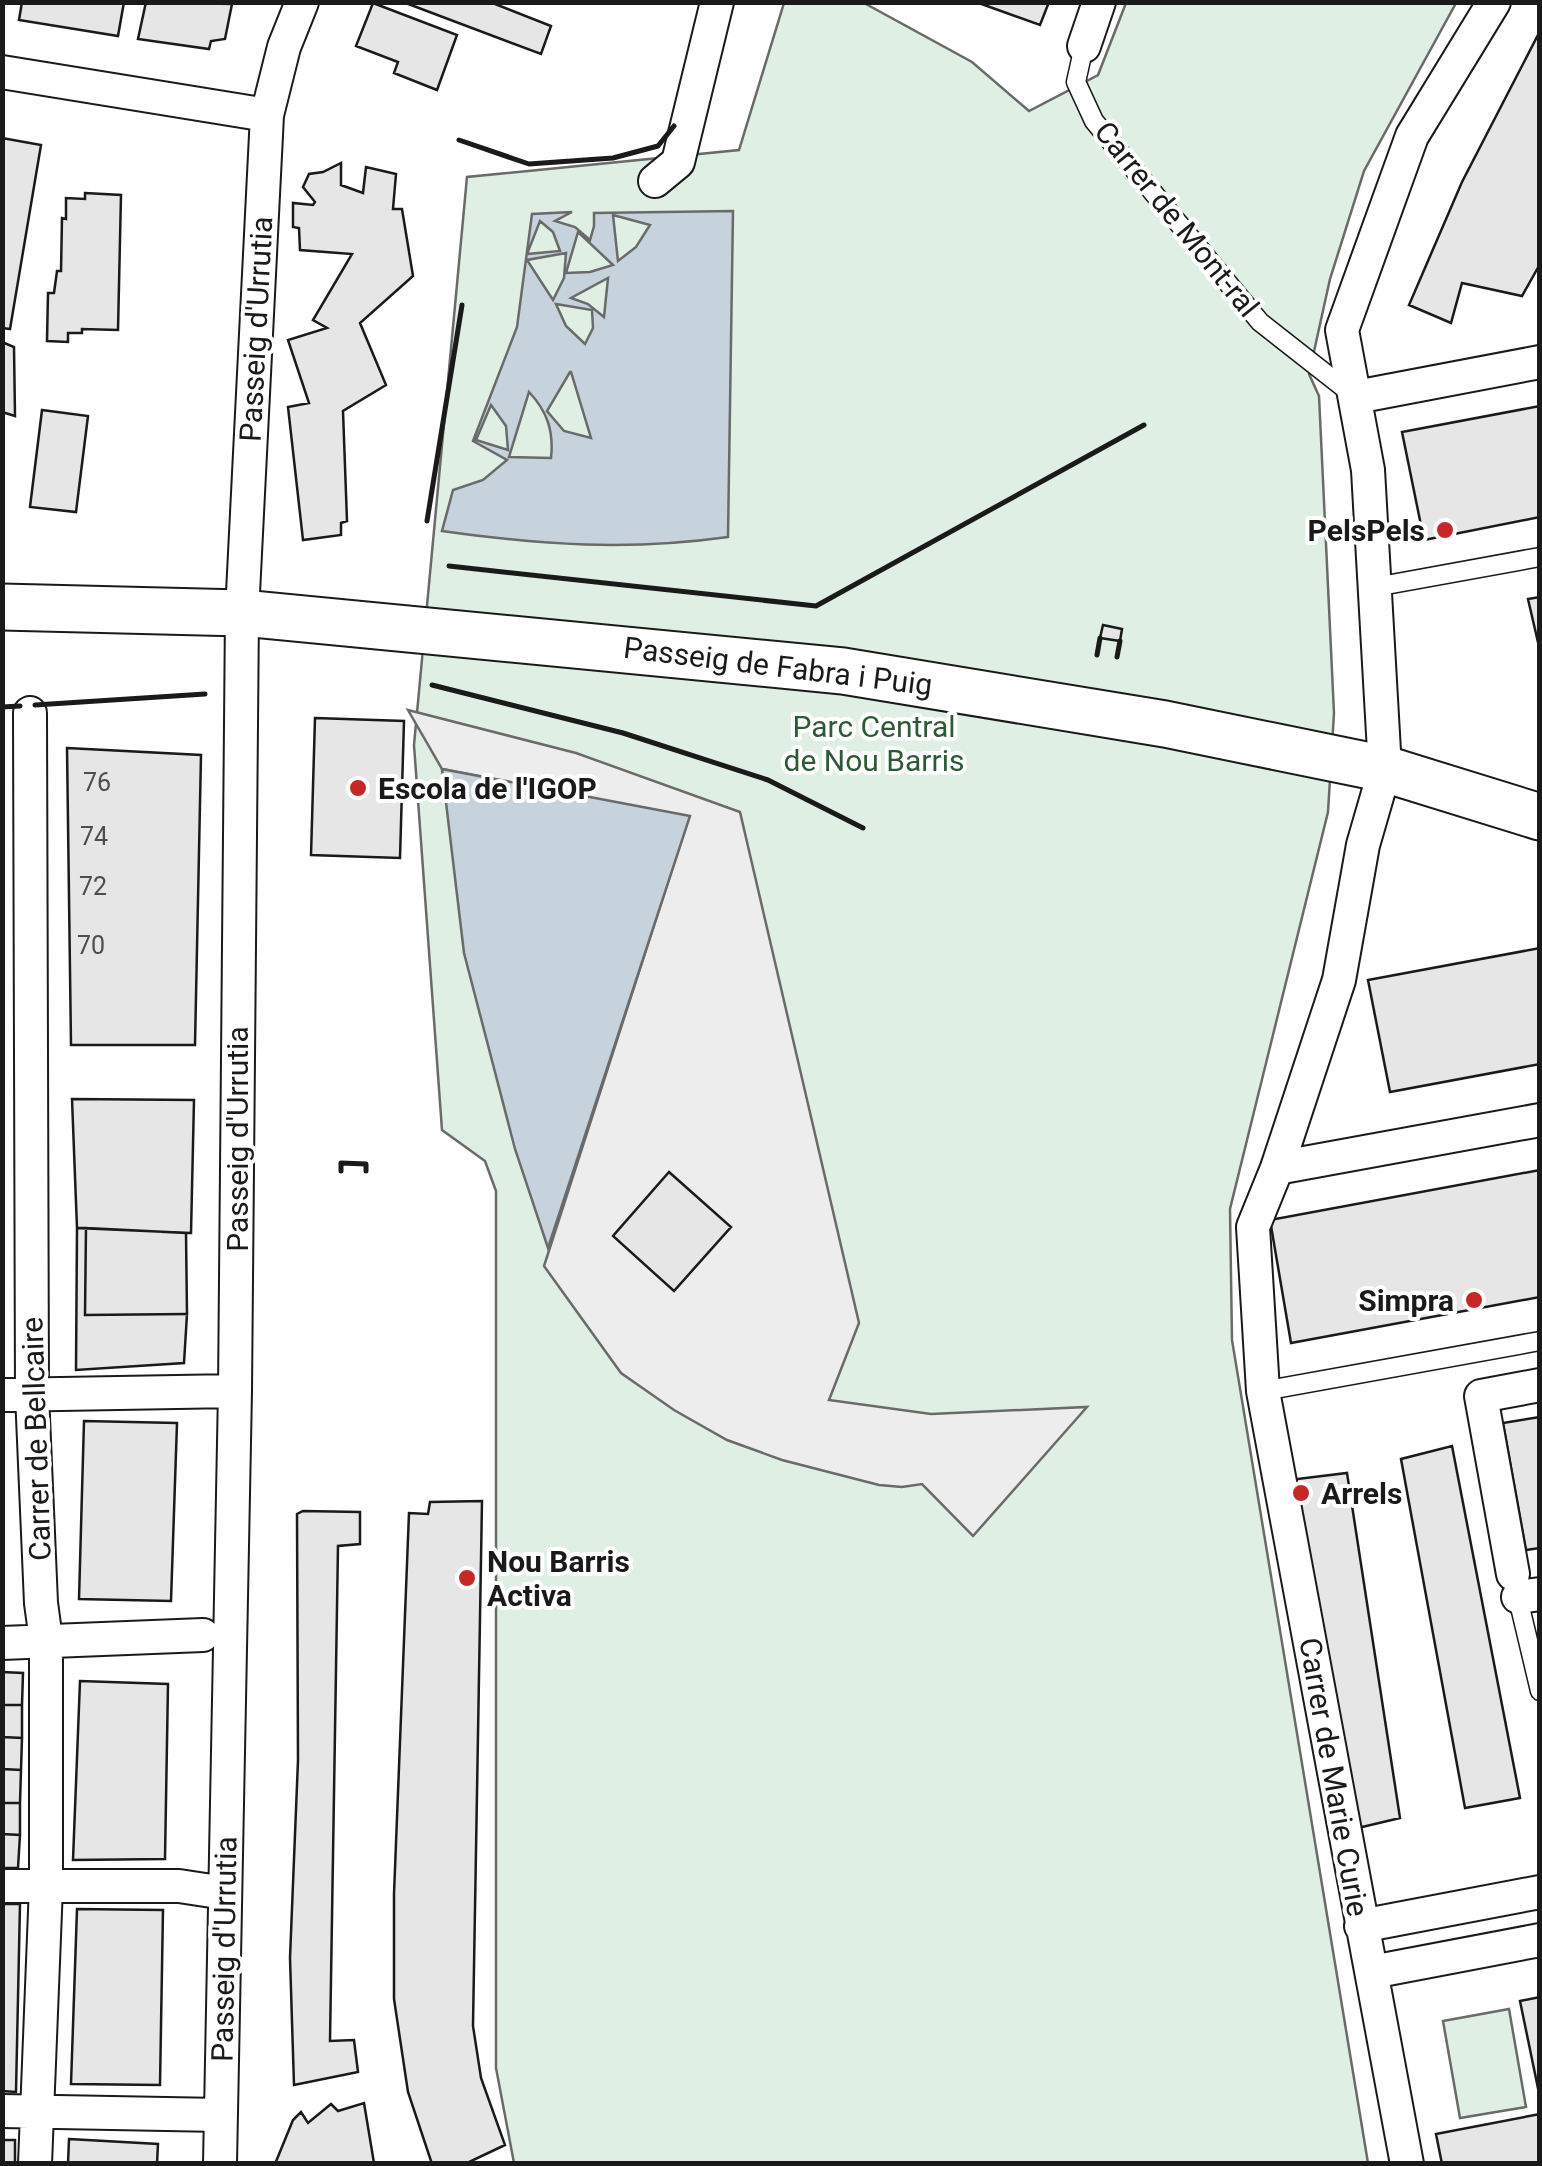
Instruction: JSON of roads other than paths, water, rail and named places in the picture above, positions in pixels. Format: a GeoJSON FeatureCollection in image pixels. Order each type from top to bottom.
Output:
{"type":"FeatureCollection","features":[{"type":"Feature","properties":{"kind":"street","name":"Passeig d'Urrutia"},"geometry":{"type":"LineString","coordinates":[[220,2164],[234,1391],[242,613],[267,115],[284,47],[302,2]]}},
{"type":"Feature","properties":{"kind":"street"},"geometry":{"type":"LineString","coordinates":[[655,181],[678,162],[717,2]]}},
{"type":"Feature","properties":{"kind":"street","name":"Carrer de Mont-ral"},"geometry":{"type":"LineString","coordinates":[[1084,46],[1099,2]]}},
{"type":"Feature","properties":{"kind":"street","name":"Carrer de Marie Curie"},"geometry":{"type":"LineString","coordinates":[[1408,2164],[1263,1391],[1252,1227],[1277,1168],[1338,980],[1363,846],[1385,769],[1368,470],[1342,330],[1412,136],[1494,2]]}},
{"type":"Feature","properties":{"kind":"street"},"geometry":{"type":"LineString","coordinates":[[2,72],[267,115]]}},
{"type":"Feature","properties":{"kind":"street"},"geometry":{"type":"LineString","coordinates":[[1356,397],[1540,362]]}},
{"type":"Feature","properties":{"kind":"street","name":"Passeig de Fabra i Puig"},"geometry":{"type":"LineString","coordinates":[[2,608],[242,613],[843,671],[1146,721],[1385,769],[1540,817]]}},
{"type":"Feature","properties":{"kind":"street","name":"Carrer de Bellcaire"},"geometry":{"type":"LineString","coordinates":[[30,713],[17,1049],[17,1395],[46,1640],[46,1886],[19,2112],[35,2164]]}},
{"type":"Feature","properties":{"kind":"street"},"geometry":{"type":"LineString","coordinates":[[1277,1168],[1540,1120]]}},
{"type":"Feature","properties":{"kind":"street"},"geometry":{"type":"LineString","coordinates":[[1523,1589],[1481,1396],[1540,1385]]}},
{"type":"Feature","properties":{"kind":"street"},"geometry":{"type":"LineString","coordinates":[[17,1395],[234,1391]]}},
{"type":"Feature","properties":{"kind":"street"},"geometry":{"type":"LineString","coordinates":[[2,1643],[202,1634]]}},
{"type":"Feature","properties":{"kind":"street"},"geometry":{"type":"LineString","coordinates":[[2,1886],[179,1886],[225,1893]]}},
{"type":"Feature","properties":{"kind":"street"},"geometry":{"type":"LineString","coordinates":[[1361,1926],[1540,1892]]}},
{"type":"Feature","properties":{"kind":"street"},"geometry":{"type":"LineString","coordinates":[[1372,1972],[1540,1940]]}},
{"type":"Feature","properties":{"kind":"street"},"geometry":{"type":"LineString","coordinates":[[19,2112],[221,2114]]}},
{"type":"Feature","properties":{"kind":"lane","name":"Carrer de Mont-ral"},"geometry":{"type":"LineString","coordinates":[[1084,46],[1076,82],[1094,121],[1260,322],[1356,397]]}},
{"type":"Feature","properties":{"kind":"lane"},"geometry":{"type":"LineString","coordinates":[[1375,587],[1540,557]]}},
{"type":"Feature","properties":{"kind":"lane"},"geometry":{"type":"LineString","coordinates":[[1263,1391],[1540,1341]]}},
{"type":"Feature","properties":{"kind":"lane"},"geometry":{"type":"LineString","coordinates":[[1523,1589],[1540,1691]]}},
{"type":"Feature","properties":{"kind":"place","name":"PelsPels"},"geometry":{"type":"Point","coordinates":[1445,530]}},
{"type":"Feature","properties":{"kind":"place","name":"Escola de l'IGOP"},"geometry":{"type":"Point","coordinates":[358,788]}},
{"type":"Feature","properties":{"kind":"place","name":"Simpra"},"geometry":{"type":"Point","coordinates":[1474,1300]}},
{"type":"Feature","properties":{"kind":"place","name":"Arrels"},"geometry":{"type":"Point","coordinates":[1301,1493]}},
{"type":"Feature","properties":{"kind":"place","name":"Nou Barris Activa"},"geometry":{"type":"Point","coordinates":[467,1578]}},
{"type":"Feature","properties":{"kind":"park label","name":"Parc Central de Nou Barris"},"geometry":{"type":"Point","coordinates":[874,743]}}]}
